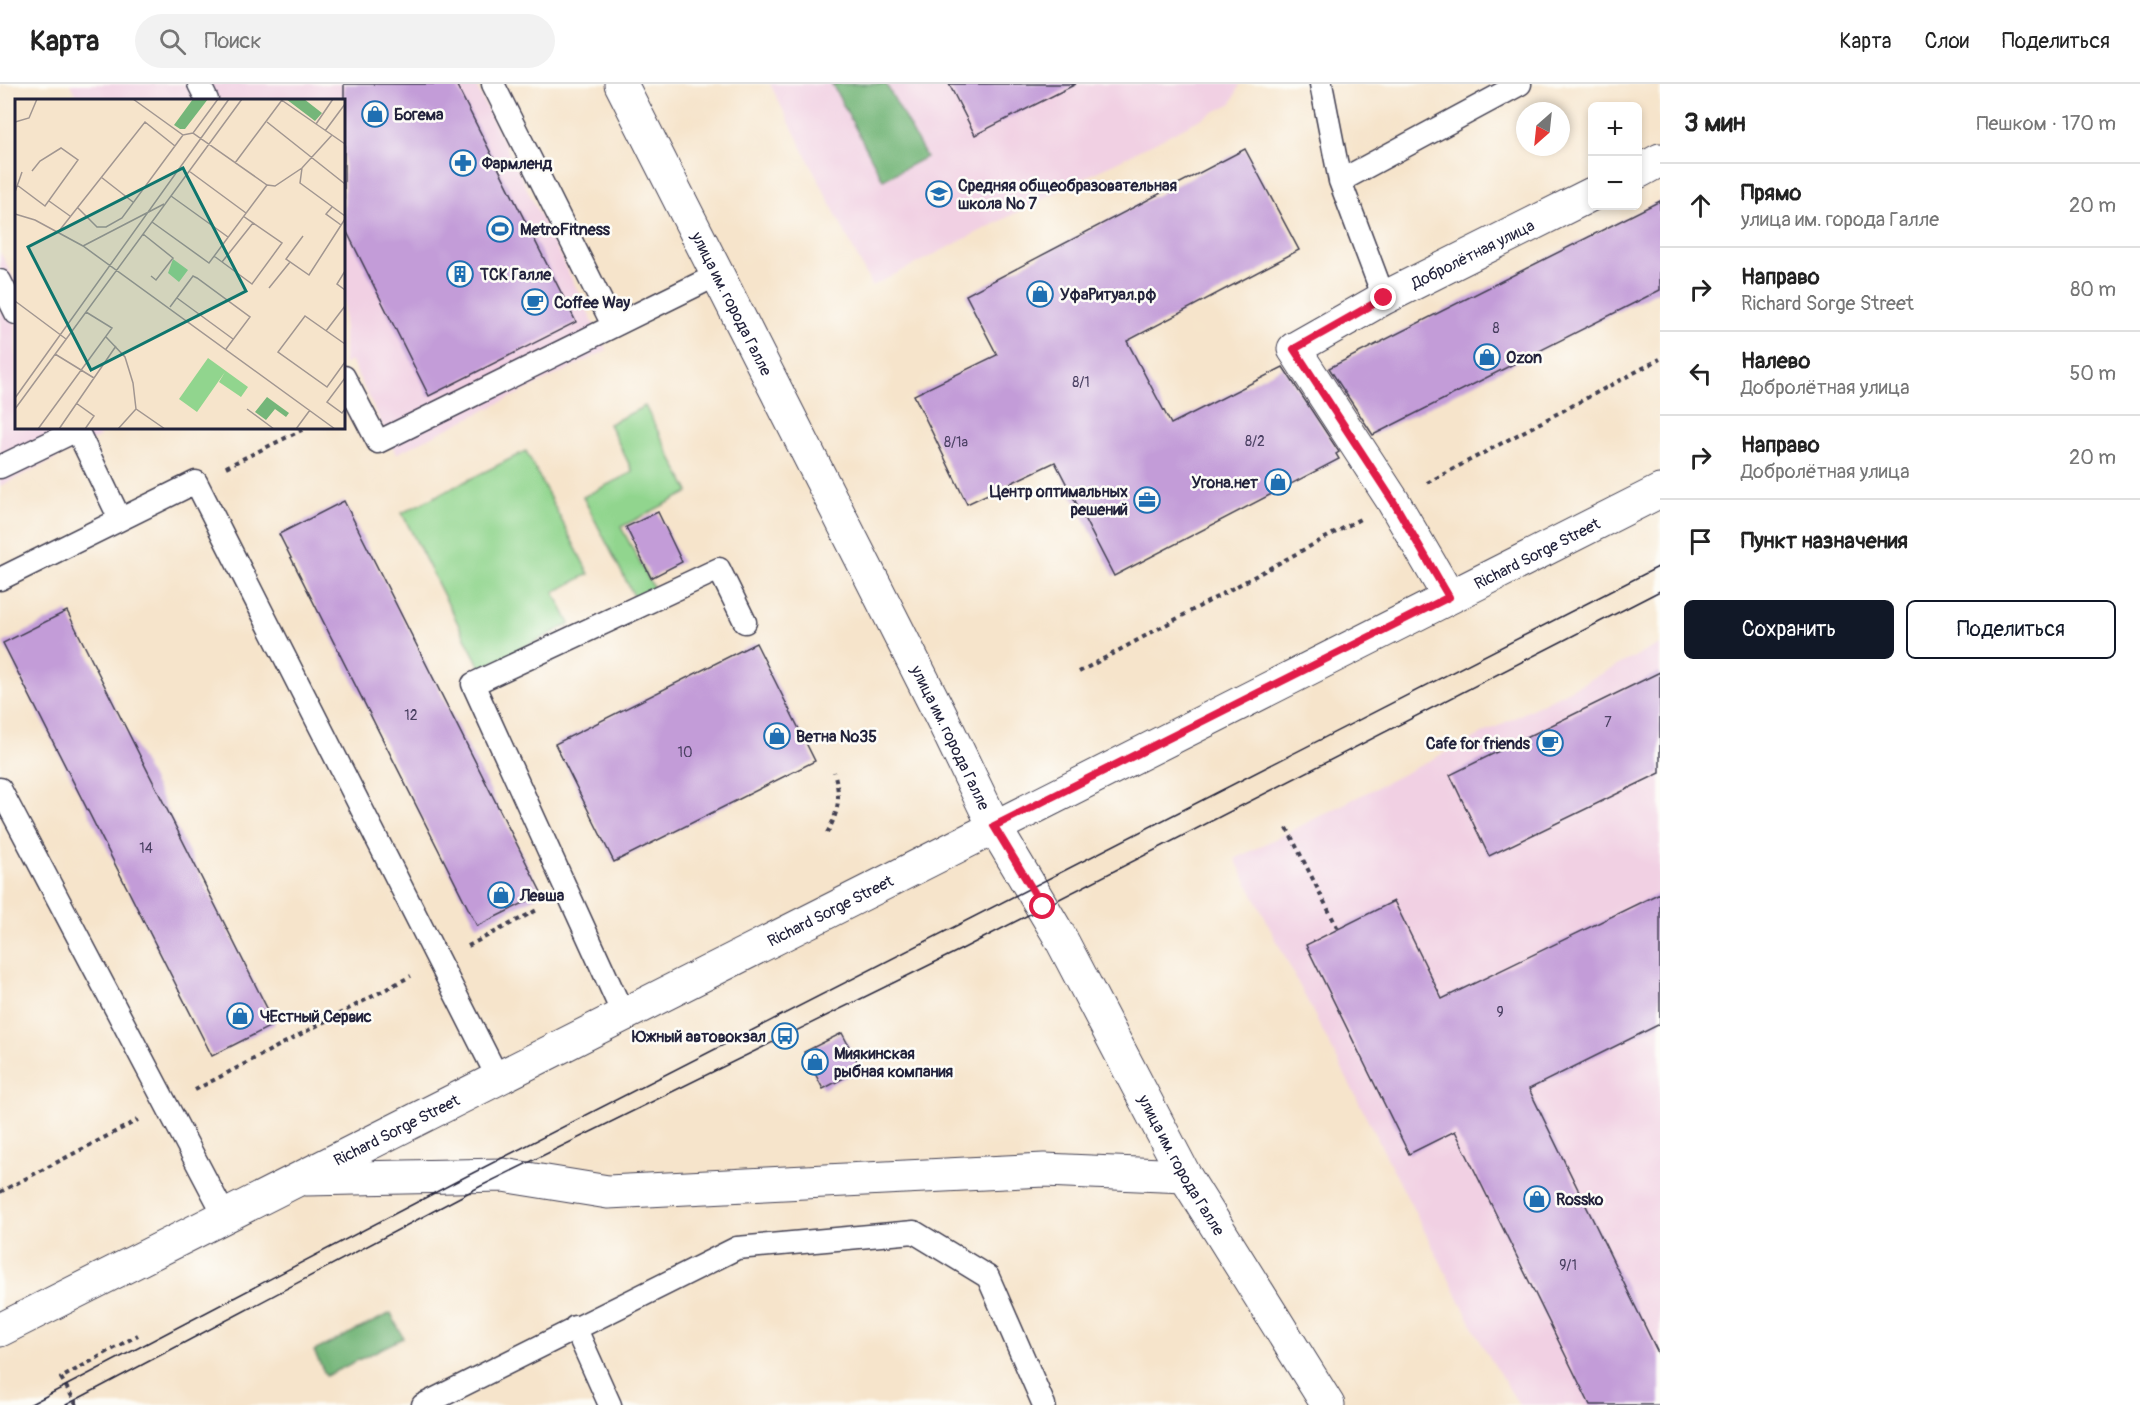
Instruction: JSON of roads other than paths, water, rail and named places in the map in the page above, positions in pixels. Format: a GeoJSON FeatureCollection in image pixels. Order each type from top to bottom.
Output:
{"type":"FeatureCollection","features":[{"type":"Feature","properties":{"kind":"main road","name":"улица им. города Галле"},"geometry":{"type":"LineString","coordinates":[[621,84],[942,718],[994,826],[1060,938],[1185,1176],[1328,1405]]}},
{"type":"Feature","properties":{"kind":"main road"},"geometry":{"type":"LineString","coordinates":[[1642,170],[1660,160]]}},
{"type":"Feature","properties":{"kind":"main road","name":"Добролётная улица"},"geometry":{"type":"LineString","coordinates":[[1449,597],[1393,501],[1294,349],[1384,298],[1588,196]]}},
{"type":"Feature","properties":{"kind":"main road","name":"Richard Sorge Street"},"geometry":{"type":"LineString","coordinates":[[0,1330],[1660,490]]}},
{"type":"Feature","properties":{"kind":"main road"},"geometry":{"type":"LineString","coordinates":[[298,1179],[503,1175],[608,1192],[1044,1170],[1185,1176]]}},
{"type":"Feature","properties":{"kind":"lane"},"geometry":{"type":"LineString","coordinates":[[199,84],[206,99]]}},
{"type":"Feature","properties":{"kind":"lane"},"geometry":{"type":"LineString","coordinates":[[493,84],[613,326]]}},
{"type":"Feature","properties":{"kind":"lane"},"geometry":{"type":"LineString","coordinates":[[1322,84],[1340,181],[1384,298]]}},
{"type":"Feature","properties":{"kind":"lane"},"geometry":{"type":"LineString","coordinates":[[1340,181],[1520,84]]}},
{"type":"Feature","properties":{"kind":"lane"},"geometry":{"type":"LineString","coordinates":[[345,379],[378,442],[717,275]]}},
{"type":"Feature","properties":{"kind":"lane"},"geometry":{"type":"LineString","coordinates":[[0,281],[15,311]]}},
{"type":"Feature","properties":{"kind":"lane"},"geometry":{"type":"LineString","coordinates":[[0,466],[77,429],[120,519]]}},
{"type":"Feature","properties":{"kind":"lane"},"geometry":{"type":"LineString","coordinates":[[0,579],[196,482],[498,1078]]}},
{"type":"Feature","properties":{"kind":"lane"},"geometry":{"type":"LineString","coordinates":[[623,1014],[473,684],[719,569],[745,622]]}},
{"type":"Feature","properties":{"kind":"lane"},"geometry":{"type":"LineString","coordinates":[[0,789],[225,1216]]}},
{"type":"Feature","properties":{"kind":"lane"},"geometry":{"type":"LineString","coordinates":[[423,1405],[574,1327],[737,1248],[914,1232],[988,1277],[1044,1405]]}},
{"type":"Feature","properties":{"kind":"lane"},"geometry":{"type":"LineString","coordinates":[[574,1327],[610,1405]]}},
{"type":"Feature","properties":{"kind":"tram line"},"geometry":{"type":"LineString","coordinates":[[29,1405],[465,1177],[1660,566]]}},
{"type":"Feature","properties":{"kind":"tram line"},"geometry":{"type":"LineString","coordinates":[[66,1405],[481,1186],[962,949],[1660,591]]}},
{"type":"Feature","properties":{"kind":"place","name":"Богема"},"geometry":{"type":"Point","coordinates":[375,114]}},
{"type":"Feature","properties":{"kind":"place","name":"Фармленд"},"geometry":{"type":"Point","coordinates":[463,163]}},
{"type":"Feature","properties":{"kind":"place","name":"Средняя общеобразовательная школа № 7"},"geometry":{"type":"Point","coordinates":[939,194]}},
{"type":"Feature","properties":{"kind":"place","name":"MetroFitness"},"geometry":{"type":"Point","coordinates":[500,229]}},
{"type":"Feature","properties":{"kind":"place","name":"ТСК Галле"},"geometry":{"type":"Point","coordinates":[460,274]}},
{"type":"Feature","properties":{"kind":"place","name":"УфаРитуал.рф"},"geometry":{"type":"Point","coordinates":[1040,294]}},
{"type":"Feature","properties":{"kind":"place","name":"Coffee Way"},"geometry":{"type":"Point","coordinates":[535,302]}},
{"type":"Feature","properties":{"kind":"place","name":"Ozon"},"geometry":{"type":"Point","coordinates":[1487,357]}},
{"type":"Feature","properties":{"kind":"place","name":"Угона.нет"},"geometry":{"type":"Point","coordinates":[1278,482]}},
{"type":"Feature","properties":{"kind":"place","name":"Центр оптимальных решений"},"geometry":{"type":"Point","coordinates":[1147,500]}},
{"type":"Feature","properties":{"kind":"place","name":"Ветна №35"},"geometry":{"type":"Point","coordinates":[777,736]}},
{"type":"Feature","properties":{"kind":"place","name":"Cafe for friends"},"geometry":{"type":"Point","coordinates":[1550,743]}},
{"type":"Feature","properties":{"kind":"place","name":"Левша"},"geometry":{"type":"Point","coordinates":[501,895]}},
{"type":"Feature","properties":{"kind":"place","name":"ЧЕстный Сервис"},"geometry":{"type":"Point","coordinates":[240,1016]}},
{"type":"Feature","properties":{"kind":"place","name":"Южный автовокзал"},"geometry":{"type":"Point","coordinates":[785,1036]}},
{"type":"Feature","properties":{"kind":"place","name":"Миякинская рыбная компания"},"geometry":{"type":"Point","coordinates":[815,1062]}},
{"type":"Feature","properties":{"kind":"place","name":"Rossko"},"geometry":{"type":"Point","coordinates":[1537,1199]}}]}
